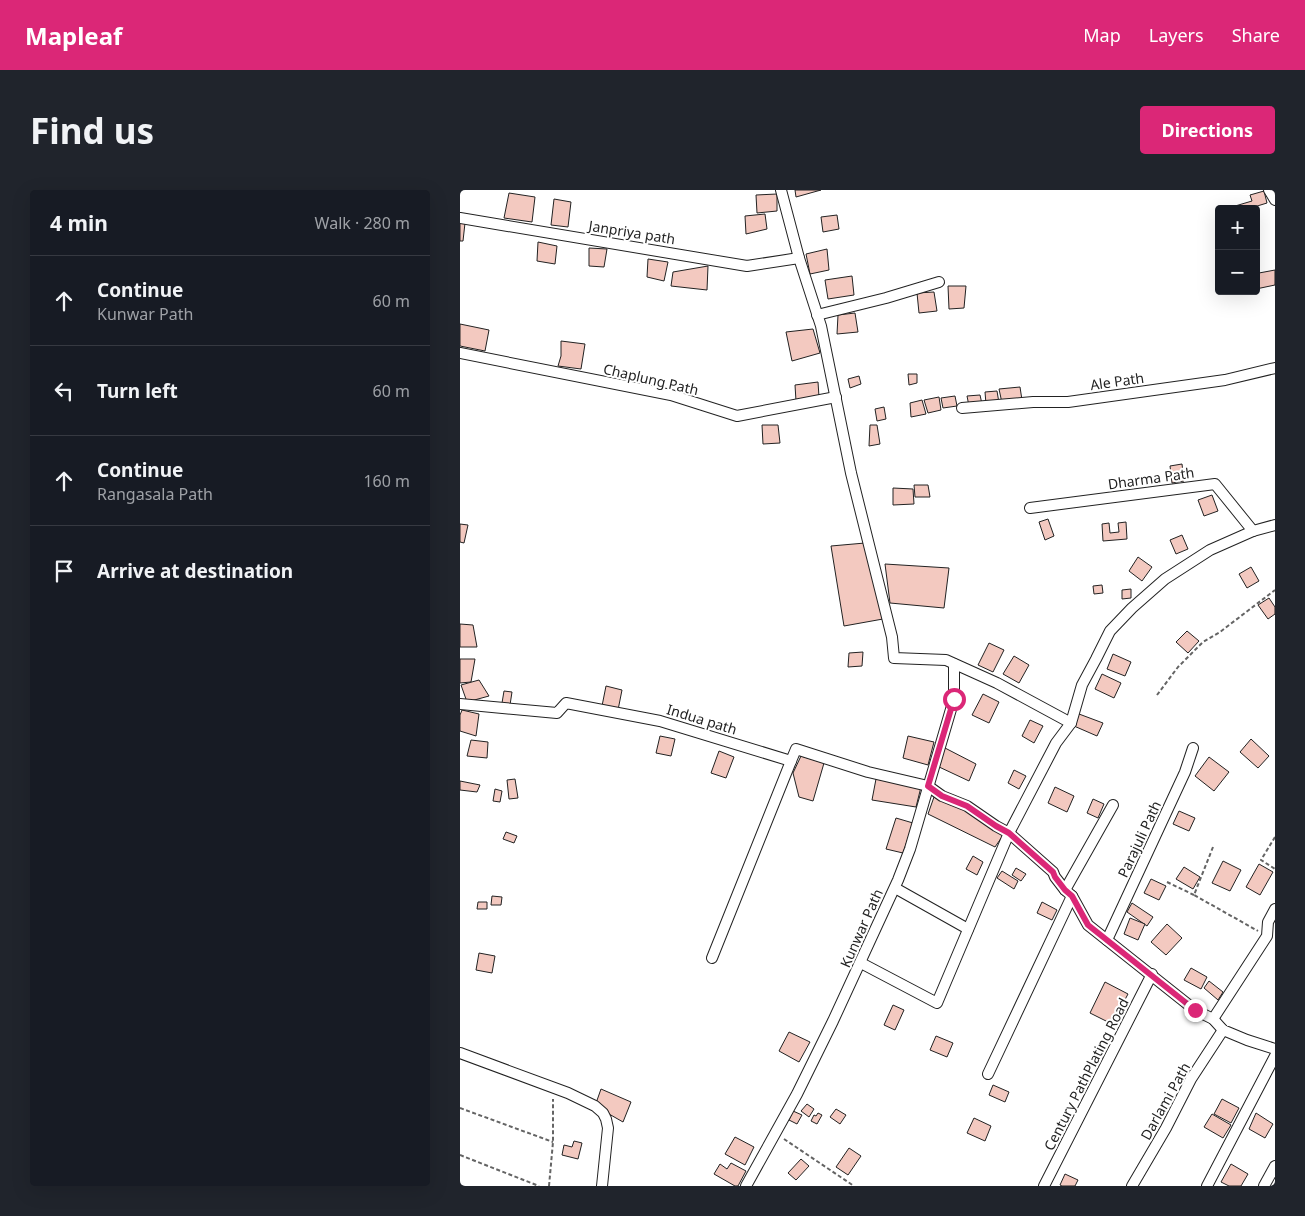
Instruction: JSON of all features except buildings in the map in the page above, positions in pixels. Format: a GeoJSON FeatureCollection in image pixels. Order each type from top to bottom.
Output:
{"type":"FeatureCollection","features":[{"type":"Feature","properties":{"kind":"street"},"geometry":{"type":"LineString","coordinates":[[781,190],[821,326],[851,473],[892,637],[894,658],[946,660],[997,683],[1071,723]]}},
{"type":"Feature","properties":{"kind":"street"},"geometry":{"type":"LineString","coordinates":[[1269,190],[1275,200]]}},
{"type":"Feature","properties":{"kind":"street","name":"Janpriya path"},"geometry":{"type":"LineString","coordinates":[[460,218],[747,266],[800,258]]}},
{"type":"Feature","properties":{"kind":"street"},"geometry":{"type":"LineString","coordinates":[[817,315],[886,298],[939,282]]}},
{"type":"Feature","properties":{"kind":"street","name":"Chaplung Path"},"geometry":{"type":"LineString","coordinates":[[460,353],[671,395],[737,416],[836,397]]}},
{"type":"Feature","properties":{"kind":"street","name":"Ale Path"},"geometry":{"type":"LineString","coordinates":[[962,408],[1033,402],[1068,402],[1225,380],[1275,368]]}},
{"type":"Feature","properties":{"kind":"street","name":"Dharma Path"},"geometry":{"type":"LineString","coordinates":[[1030,508],[1215,484],[1253,531]]}},
{"type":"Feature","properties":{"kind":"street"},"geometry":{"type":"LineString","coordinates":[[861,963],[937,1003],[1009,833],[1056,743],[1071,723],[1082,685],[1110,631],[1132,608],[1165,579],[1210,550],[1253,531],[1275,525]]}},
{"type":"Feature","properties":{"kind":"street","name":"Kunwar Path"},"geometry":{"type":"LineString","coordinates":[[746,1186],[805,1078],[895,888],[910,848],[954,699],[954,664]]}},
{"type":"Feature","properties":{"kind":"street","name":"Indua path"},"geometry":{"type":"LineString","coordinates":[[460,704],[557,713],[566,703],[660,721],[792,761]]}},
{"type":"Feature","properties":{"kind":"street"},"geometry":{"type":"LineString","coordinates":[[712,958],[796,748],[868,772],[928,786],[942,796],[967,806],[1009,833],[1053,872],[1088,925],[1195,1010],[1213,1019],[1224,1030],[1275,1049]]}},
{"type":"Feature","properties":{"kind":"street","name":"Parajuli Path"},"geometry":{"type":"LineString","coordinates":[[1107,940],[1185,772],[1194,748]]}},
{"type":"Feature","properties":{"kind":"street"},"geometry":{"type":"LineString","coordinates":[[988,1074],[1068,893],[1113,805]]}},
{"type":"Feature","properties":{"kind":"street"},"geometry":{"type":"LineString","coordinates":[[895,888],[968,929]]}},
{"type":"Feature","properties":{"kind":"street"},"geometry":{"type":"LineString","coordinates":[[1213,1019],[1267,936],[1268,922],[1275,909]]}},
{"type":"Feature","properties":{"kind":"street","name":"Century PathPlating Road"},"geometry":{"type":"LineString","coordinates":[[1044,1186],[1152,974]]}},
{"type":"Feature","properties":{"kind":"street","name":"Darlami Path"},"geometry":{"type":"LineString","coordinates":[[1132,1186],[1166,1128],[1191,1078],[1224,1030]]}},
{"type":"Feature","properties":{"kind":"street"},"geometry":{"type":"LineString","coordinates":[[460,1053],[568,1093],[595,1106],[603,1113],[608,1128],[602,1186]]}},
{"type":"Feature","properties":{"kind":"street"},"geometry":{"type":"LineString","coordinates":[[1207,1186],[1275,1056]]}},
{"type":"Feature","properties":{"kind":"street"},"geometry":{"type":"LineString","coordinates":[[1264,1186],[1275,1166]]}},
{"type":"Feature","properties":{"kind":"path"},"geometry":{"type":"LineString","coordinates":[[1157,695],[1178,667],[1203,642],[1220,632],[1275,590]]}},
{"type":"Feature","properties":{"kind":"path"},"geometry":{"type":"LineString","coordinates":[[1275,837],[1261,860],[1275,869]]}},
{"type":"Feature","properties":{"kind":"path"},"geometry":{"type":"LineString","coordinates":[[1194,895],[1213,847]]}},
{"type":"Feature","properties":{"kind":"path"},"geometry":{"type":"LineString","coordinates":[[1167,882],[1267,936]]}},
{"type":"Feature","properties":{"kind":"path"},"geometry":{"type":"LineString","coordinates":[[549,1186],[553,1142],[553,1089]]}},
{"type":"Feature","properties":{"kind":"path"},"geometry":{"type":"LineString","coordinates":[[460,1108],[553,1142]]}},
{"type":"Feature","properties":{"kind":"path"},"geometry":{"type":"LineString","coordinates":[[776,1134],[854,1186]]}},
{"type":"Feature","properties":{"kind":"path"},"geometry":{"type":"LineString","coordinates":[[460,1155],[539,1186]]}},
{"type":"Feature","properties":{"kind":"route"},"geometry":{"type":"LineString","coordinates":[[954,699],[928,786],[942,796],[967,806],[1009,833],[1053,872],[1065,890],[1072,896],[1088,925],[1195,1010]]}}]}
